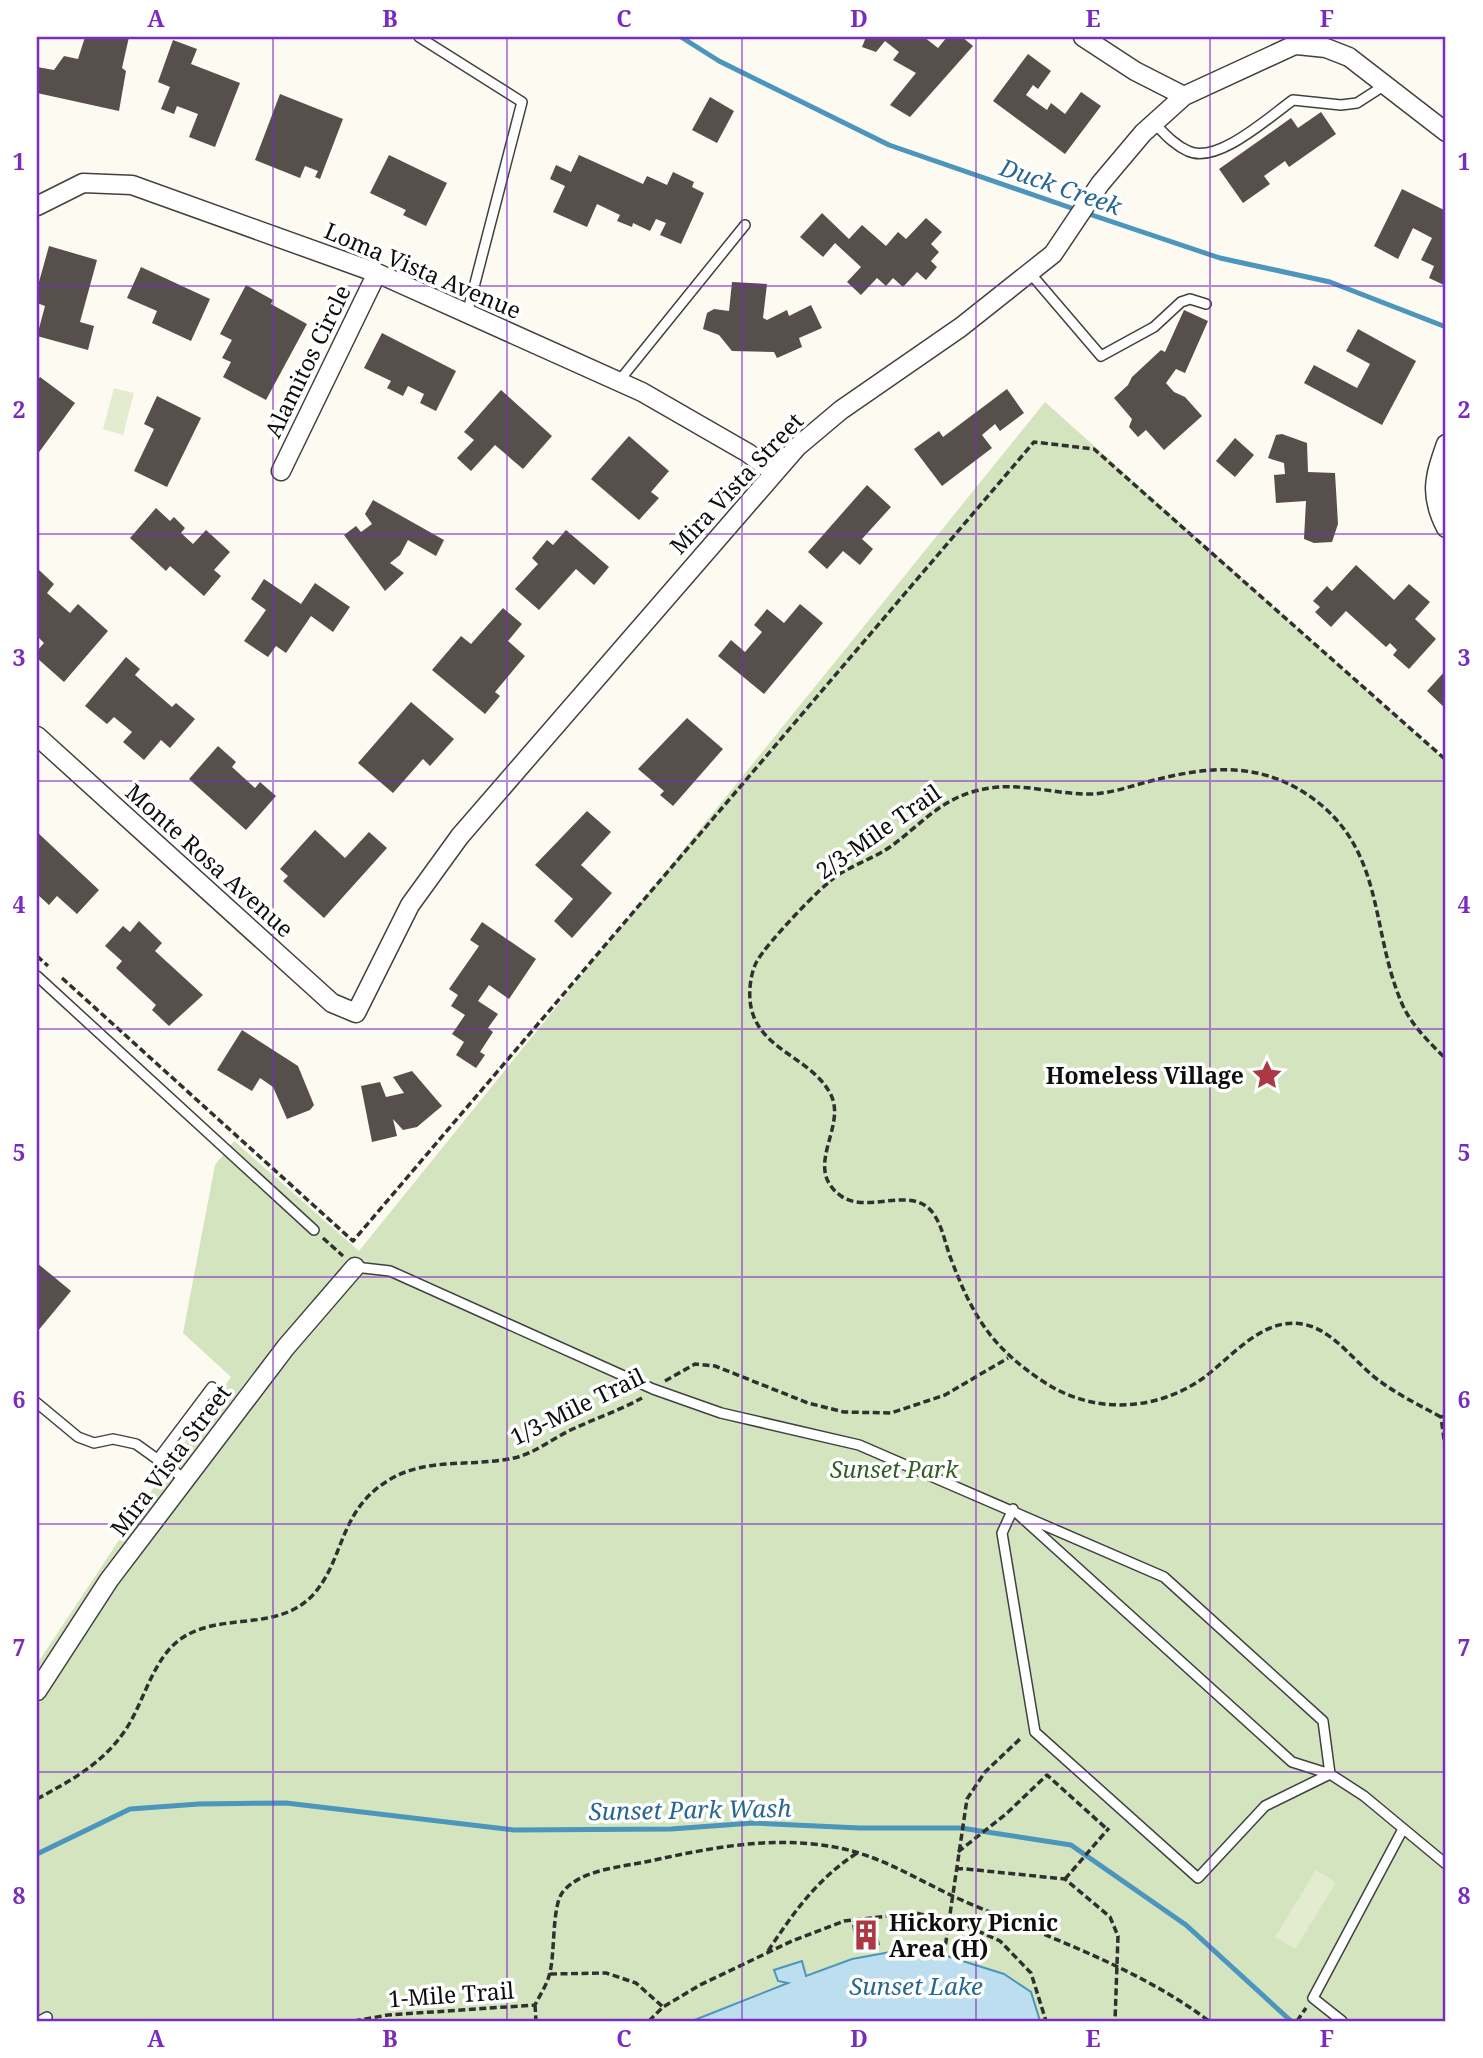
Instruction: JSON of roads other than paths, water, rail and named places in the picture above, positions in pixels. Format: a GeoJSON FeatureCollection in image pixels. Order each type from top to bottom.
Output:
{"type":"FeatureCollection","features":[{"type":"Feature","properties":{"kind":"street"},"geometry":{"type":"LineString","coordinates":[[1083,37],[1135,71],[1184,96]]}},
{"type":"Feature","properties":{"kind":"street"},"geometry":{"type":"LineString","coordinates":[[1305,41],[1349,57],[1446,132]]}},
{"type":"Feature","properties":{"kind":"street","name":"Mira Vista Street"},"geometry":{"type":"LineString","coordinates":[[356,1013],[410,905],[460,836],[773,472],[841,410],[961,327],[1054,254],[1100,184],[1154,123],[1184,96],[1305,41]]}},
{"type":"Feature","properties":{"kind":"street","name":"Loma Vista Avenue"},"geometry":{"type":"LineString","coordinates":[[37,206],[83,183],[132,185],[377,273],[619,381],[748,453],[773,472]]}},
{"type":"Feature","properties":{"kind":"street","name":"Alamitos Circle"},"geometry":{"type":"LineString","coordinates":[[281,471],[377,273]]}},
{"type":"Feature","properties":{"kind":"street"},"geometry":{"type":"LineString","coordinates":[[1446,444],[1436,473],[1435,507],[1446,528]]}},
{"type":"Feature","properties":{"kind":"street","name":"Monte Rosa Avenue"},"geometry":{"type":"LineString","coordinates":[[37,736],[332,1003],[356,1013]]}},
{"type":"Feature","properties":{"kind":"street","name":"Mira Vista Street"},"geometry":{"type":"LineString","coordinates":[[37,1692],[109,1580],[286,1347],[355,1267]]}},
{"type":"Feature","properties":{"kind":"lane"},"geometry":{"type":"LineString","coordinates":[[419,37],[522,102],[467,314]]}},
{"type":"Feature","properties":{"kind":"lane"},"geometry":{"type":"LineString","coordinates":[[1154,123],[1173,142],[1189,152],[1204,155],[1219,151],[1293,100],[1340,105],[1357,103],[1385,85]]}},
{"type":"Feature","properties":{"kind":"lane"},"geometry":{"type":"LineString","coordinates":[[619,381],[745,225]]}},
{"type":"Feature","properties":{"kind":"lane"},"geometry":{"type":"LineString","coordinates":[[1030,273],[1101,356],[1154,327],[1181,302],[1190,299],[1206,304]]}},
{"type":"Feature","properties":{"kind":"lane"},"geometry":{"type":"LineString","coordinates":[[37,976],[314,1230]]}},
{"type":"Feature","properties":{"kind":"lane"},"geometry":{"type":"LineString","coordinates":[[355,1267],[390,1271],[653,1389],[721,1413],[859,1445],[1164,1577],[1323,1721],[1331,1774]]}},
{"type":"Feature","properties":{"kind":"lane"},"geometry":{"type":"LineString","coordinates":[[157,1460],[212,1387]]}},
{"type":"Feature","properties":{"kind":"lane"},"geometry":{"type":"LineString","coordinates":[[37,1403],[78,1437],[94,1443],[113,1438],[136,1444],[185,1479]]}},
{"type":"Feature","properties":{"kind":"lane"},"geometry":{"type":"LineString","coordinates":[[1013,1510],[1292,1762],[1331,1774],[1364,1796],[1446,1864]]}},
{"type":"Feature","properties":{"kind":"lane"},"geometry":{"type":"LineString","coordinates":[[1013,1510],[1002,1533],[1035,1732],[1198,1878],[1265,1806],[1331,1774]]}},
{"type":"Feature","properties":{"kind":"lane"},"geometry":{"type":"LineString","coordinates":[[1342,2021],[1313,1998],[1403,1829]]}},
{"type":"Feature","properties":{"kind":"water","name":"Sunset Lake"},"geometry":{"type":"Polygon","coordinates":[[[918,1947],[1004,1974],[1031,1992],[1040,2021],[692,2021],[788,1983],[778,1981],[774,1970],[802,1961],[806,1976],[852,1959],[918,1947]]]}},
{"type":"Feature","properties":{"kind":"waterway","name":"Duck Creek"},"geometry":{"type":"LineString","coordinates":[[681,37],[719,61],[889,145],[1077,210]]}},
{"type":"Feature","properties":{"kind":"waterway","name":"Duck Creek"},"geometry":{"type":"LineString","coordinates":[[1086,213],[1220,258],[1330,282],[1446,327]]}},
{"type":"Feature","properties":{"kind":"waterway","name":"Sunset Park Wash"},"geometry":{"type":"LineString","coordinates":[[37,1854],[130,1809],[199,1804],[286,1803],[514,1830],[671,1829],[753,1823],[860,1828],[961,1828],[1071,1845],[1186,1925],[1291,2021]]}},
{"type":"Feature","properties":{"kind":"place","name":"Homeless Village"},"geometry":{"type":"Point","coordinates":[1267,1075]}},
{"type":"Feature","properties":{"kind":"place","name":"Hickory Picnic Area (H)"},"geometry":{"type":"Point","coordinates":[866,1935]}},
{"type":"Feature","properties":{"kind":"park label","name":"Sunset Park"},"geometry":{"type":"Point","coordinates":[894,1469]}}]}
